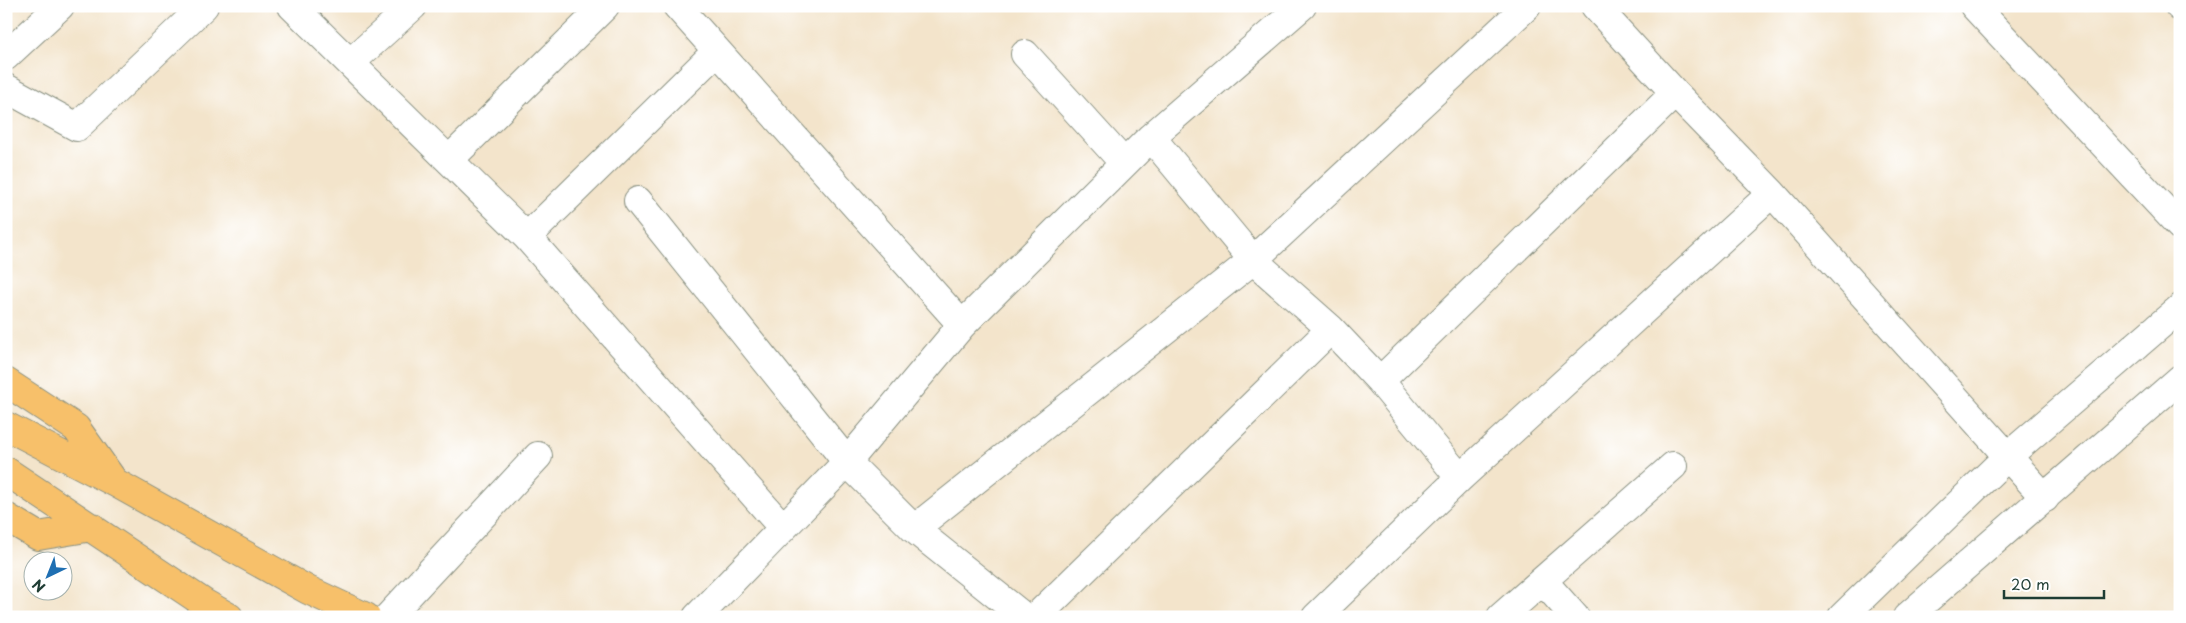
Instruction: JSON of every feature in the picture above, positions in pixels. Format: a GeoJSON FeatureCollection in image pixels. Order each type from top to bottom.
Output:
{"type":"FeatureCollection","features":[{"type":"Feature","properties":{"kind":"main road"},"geometry":{"type":"LineString","coordinates":[[6,382],[76,428],[116,483]]}},
{"type":"Feature","properties":{"kind":"main road"},"geometry":{"type":"LineString","coordinates":[[16,432],[116,483],[308,590],[366,617]]}},
{"type":"Feature","properties":{"kind":"main road"},"geometry":{"type":"LineString","coordinates":[[6,471],[92,528],[199,610],[229,617]]}},
{"type":"Feature","properties":{"kind":"main road"},"geometry":{"type":"LineString","coordinates":[[6,517],[38,536],[92,528]]}},
{"type":"Feature","properties":{"kind":"street"},"geometry":{"type":"LineString","coordinates":[[6,56],[60,6]]}},
{"type":"Feature","properties":{"kind":"street"},"geometry":{"type":"LineString","coordinates":[[6,88],[77,127],[204,6]]}},
{"type":"Feature","properties":{"kind":"street"},"geometry":{"type":"LineString","coordinates":[[292,6],[527,237],[783,528]]}},
{"type":"Feature","properties":{"kind":"street"},"geometry":{"type":"LineString","coordinates":[[350,63],[413,6]]}},
{"type":"Feature","properties":{"kind":"street"},"geometry":{"type":"LineString","coordinates":[[448,160],[605,6]]}},
{"type":"Feature","properties":{"kind":"street"},"geometry":{"type":"LineString","coordinates":[[677,6],[962,325]]}},
{"type":"Feature","properties":{"kind":"street"},"geometry":{"type":"LineString","coordinates":[[697,617],[847,462],[962,325],[1151,137],[1302,6]]}},
{"type":"Feature","properties":{"kind":"street"},"geometry":{"type":"LineString","coordinates":[[914,529],[1253,260],[1527,6]]}},
{"type":"Feature","properties":{"kind":"street"},"geometry":{"type":"LineString","coordinates":[[1595,6],[1674,93],[1772,193],[2045,498]]}},
{"type":"Feature","properties":{"kind":"street"},"geometry":{"type":"LineString","coordinates":[[1974,6],[2180,226]]}},
{"type":"Feature","properties":{"kind":"street"},"geometry":{"type":"LineString","coordinates":[[527,237],[717,51]]}},
{"type":"Feature","properties":{"kind":"street"},"geometry":{"type":"LineString","coordinates":[[1025,54],[1124,163]]}},
{"type":"Feature","properties":{"kind":"street"},"geometry":{"type":"LineString","coordinates":[[1380,381],[1674,93]]}},
{"type":"Feature","properties":{"kind":"street"},"geometry":{"type":"LineString","coordinates":[[1151,137],[1253,260],[1331,329],[1380,381],[1460,478]]}},
{"type":"Feature","properties":{"kind":"street"},"geometry":{"type":"LineString","coordinates":[[1316,617],[1460,478],[1772,193]]}},
{"type":"Feature","properties":{"kind":"street"},"geometry":{"type":"LineString","coordinates":[[638,200],[847,462],[914,529],[1024,617]]}},
{"type":"Feature","properties":{"kind":"street"},"geometry":{"type":"LineString","coordinates":[[1842,617],[2008,456],[2180,308]]}},
{"type":"Feature","properties":{"kind":"street"},"geometry":{"type":"LineString","coordinates":[[1036,617],[1331,329]]}},
{"type":"Feature","properties":{"kind":"street"},"geometry":{"type":"LineString","coordinates":[[1907,617],[2180,379]]}},
{"type":"Feature","properties":{"kind":"street"},"geometry":{"type":"LineString","coordinates":[[388,617],[538,456]]}},
{"type":"Feature","properties":{"kind":"street"},"geometry":{"type":"LineString","coordinates":[[1501,617],[1673,466]]}},
{"type":"Feature","properties":{"kind":"street"},"geometry":{"type":"LineString","coordinates":[[1543,581],[1575,617]]}}]}
